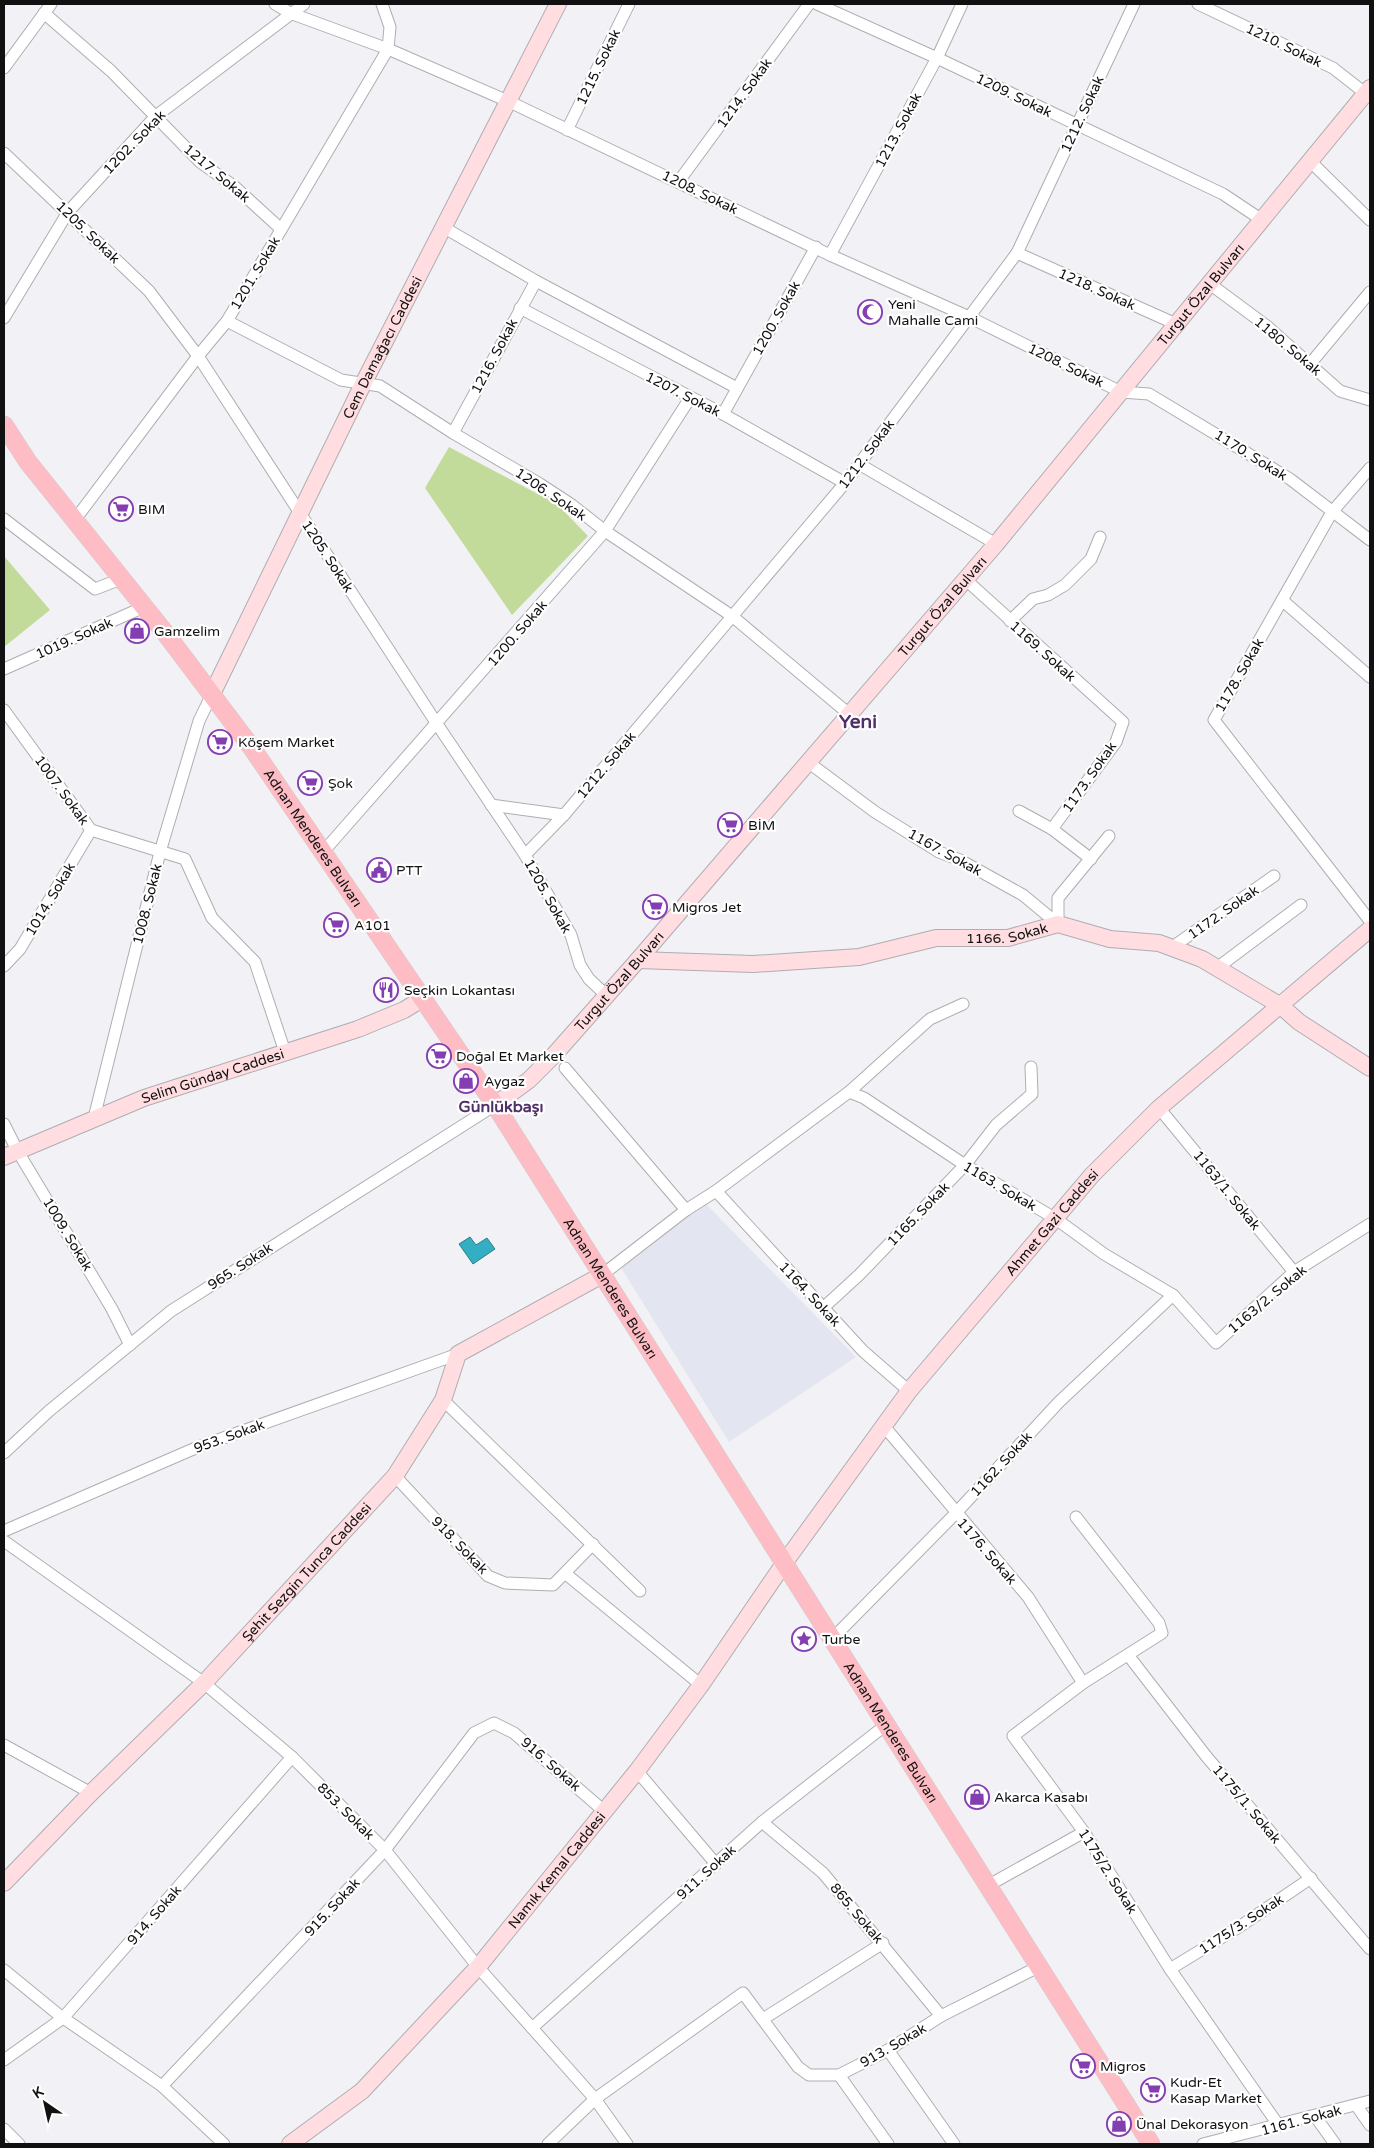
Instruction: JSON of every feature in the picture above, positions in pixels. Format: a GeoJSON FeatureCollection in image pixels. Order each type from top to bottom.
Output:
{"type":"FeatureCollection","features":[{"type":"Feature","properties":{"kind":"main road","name":"Adnan Menderes Bulvarı"},"geometry":{"type":"LineString","coordinates":[[4,425],[28,462]]}},
{"type":"Feature","properties":{"kind":"main road","name":"Adnan Menderes Bulvarı"},"geometry":{"type":"LineString","coordinates":[[4,436],[28,462],[144,607],[252,748],[495,1105],[1151,2144]]}},
{"type":"Feature","properties":{"kind":"street","name":"1208. Sokak"},"geometry":{"type":"LineString","coordinates":[[275,4],[290,13],[388,50],[510,102],[679,181],[830,255],[969,317],[1121,392]]}},
{"type":"Feature","properties":{"kind":"street","name":"1202. Sokak"},"geometry":{"type":"LineString","coordinates":[[4,318],[68,212],[156,116],[304,4]]}},
{"type":"Feature","properties":{"kind":"street","name":"1201. Sokak"},"geometry":{"type":"LineString","coordinates":[[74,521],[198,356],[227,321],[388,50],[390,28],[382,4]]}},
{"type":"Feature","properties":{"kind":"street","name":"Cem Damağacı Caddesi"},"geometry":{"type":"LineString","coordinates":[[212,694],[364,382],[443,227],[510,102],[558,4]]}},
{"type":"Feature","properties":{"kind":"street","name":"1215. Sokak"},"geometry":{"type":"LineString","coordinates":[[567,130],[629,4]]}},
{"type":"Feature","properties":{"kind":"street","name":"1214. Sokak"},"geometry":{"type":"LineString","coordinates":[[679,181],[810,4]]}},
{"type":"Feature","properties":{"kind":"street","name":"1209. Sokak"},"geometry":{"type":"LineString","coordinates":[[817,4],[937,58],[1223,194],[1262,220]]}},
{"type":"Feature","properties":{"kind":"street","name":"1213. Sokak"},"geometry":{"type":"LineString","coordinates":[[830,255],[937,58],[962,4]]}},
{"type":"Feature","properties":{"kind":"street","name":"1212. Sokak"},"geometry":{"type":"LineString","coordinates":[[525,855],[564,815],[845,483],[1018,253],[1134,4]]}},
{"type":"Feature","properties":{"kind":"street","name":"1210. Sokak"},"geometry":{"type":"LineString","coordinates":[[1198,4],[1333,68],[1369,92]]}},
{"type":"Feature","properties":{"kind":"street"},"geometry":{"type":"LineString","coordinates":[[4,68],[47,8]]}},
{"type":"Feature","properties":{"kind":"street","name":"1217. Sokak"},"geometry":{"type":"LineString","coordinates":[[47,8],[200,162],[235,186],[281,229]]}},
{"type":"Feature","properties":{"kind":"street","name":"Turgut Özal Bulvarı"},"geometry":{"type":"LineString","coordinates":[[495,1105],[529,1080],[638,960],[996,544],[1310,161],[1369,92]]}},
{"type":"Feature","properties":{"kind":"street","name":"1205. Sokak"},"geometry":{"type":"LineString","coordinates":[[4,153],[149,291],[198,356],[437,724],[525,855],[571,935],[580,965],[589,979],[606,995]]}},
{"type":"Feature","properties":{"kind":"street"},"geometry":{"type":"LineString","coordinates":[[1310,161],[1370,220]]}},
{"type":"Feature","properties":{"kind":"street"},"geometry":{"type":"LineString","coordinates":[[443,227],[536,281],[738,388]]}},
{"type":"Feature","properties":{"kind":"street","name":"1200. Sokak"},"geometry":{"type":"LineString","coordinates":[[723,414],[816,247]]}},
{"type":"Feature","properties":{"kind":"street","name":"1218. Sokak"},"geometry":{"type":"LineString","coordinates":[[1018,253],[1176,324]]}},
{"type":"Feature","properties":{"kind":"street","name":"1216. Sokak"},"geometry":{"type":"LineString","coordinates":[[453,433],[536,281]]}},
{"type":"Feature","properties":{"kind":"street","name":"1180. Sokak"},"geometry":{"type":"LineString","coordinates":[[1210,284],[1268,327],[1340,391],[1370,400]]}},
{"type":"Feature","properties":{"kind":"street"},"geometry":{"type":"LineString","coordinates":[[1310,364],[1370,292]]}},
{"type":"Feature","properties":{"kind":"street","name":"1207. Sokak"},"geometry":{"type":"LineString","coordinates":[[520,308],[723,414],[845,483]]}},
{"type":"Feature","properties":{"kind":"street","name":"1206. Sokak"},"geometry":{"type":"LineString","coordinates":[[227,321],[341,380],[364,382],[380,386],[453,433],[540,484],[572,505],[605,531],[732,616],[849,714]]}},
{"type":"Feature","properties":{"kind":"street","name":"1170. Sokak"},"geometry":{"type":"LineString","coordinates":[[1121,392],[1149,394],[1290,479],[1370,540]]}},
{"type":"Feature","properties":{"kind":"street","name":"1200. Sokak"},"geometry":{"type":"LineString","coordinates":[[323,852],[605,531],[690,398]]}},
{"type":"Feature","properties":{"kind":"street"},"geometry":{"type":"LineString","coordinates":[[859,464],[996,544]]}},
{"type":"Feature","properties":{"kind":"street","name":"1178. Sokak"},"geometry":{"type":"LineString","coordinates":[[1370,468],[1332,512],[1214,720],[1370,920]]}},
{"type":"Feature","properties":{"kind":"street"},"geometry":{"type":"LineString","coordinates":[[4,519],[96,589],[121,579]]}},
{"type":"Feature","properties":{"kind":"street"},"geometry":{"type":"LineString","coordinates":[[1010,621],[1033,598],[1048,594],[1065,585],[1091,559],[1100,536]]}},
{"type":"Feature","properties":{"kind":"street","name":"1169. Sokak"},"geometry":{"type":"LineString","coordinates":[[965,579],[1123,722]]}},
{"type":"Feature","properties":{"kind":"street"},"geometry":{"type":"LineString","coordinates":[[1282,600],[1370,677]]}},
{"type":"Feature","properties":{"kind":"street","name":"1019. Sokak"},"geometry":{"type":"LineString","coordinates":[[4,669],[144,607]]}},
{"type":"Feature","properties":{"kind":"street","name":"1008. Sokak"},"geometry":{"type":"LineString","coordinates":[[94,1118],[160,852],[199,721],[212,694]]}},
{"type":"Feature","properties":{"kind":"street","name":"1007. Sokak"},"geometry":{"type":"LineString","coordinates":[[4,710],[91,830],[185,859],[212,918],[255,962],[285,1052]]}},
{"type":"Feature","properties":{"kind":"street","name":"1173. Sokak"},"geometry":{"type":"LineString","coordinates":[[1052,830],[1116,742],[1123,722]]}},
{"type":"Feature","properties":{"kind":"street","name":"1167. Sokak"},"geometry":{"type":"LineString","coordinates":[[808,762],[875,812],[939,852],[960,860],[1023,895],[1058,924]]}},
{"type":"Feature","properties":{"kind":"street"},"geometry":{"type":"LineString","coordinates":[[491,805],[564,815]]}},
{"type":"Feature","properties":{"kind":"street"},"geometry":{"type":"LineString","coordinates":[[1019,811],[1052,830],[1091,859]]}},
{"type":"Feature","properties":{"kind":"street","name":"1014. Sokak"},"geometry":{"type":"LineString","coordinates":[[4,966],[20,948],[91,830]]}},
{"type":"Feature","properties":{"kind":"street"},"geometry":{"type":"LineString","coordinates":[[1058,924],[1058,898],[1109,836]]}},
{"type":"Feature","properties":{"kind":"street","name":"1172. Sokak"},"geometry":{"type":"LineString","coordinates":[[1171,948],[1274,876]]}},
{"type":"Feature","properties":{"kind":"street"},"geometry":{"type":"LineString","coordinates":[[1218,968],[1301,905]]}},
{"type":"Feature","properties":{"kind":"street","name":"1166. Sokak"},"geometry":{"type":"LineString","coordinates":[[638,960],[754,964],[859,957],[936,938],[1008,938],[1058,924],[1110,939],[1160,943],[1202,960],[1280,1006],[1299,1022],[1370,1068]]}},
{"type":"Feature","properties":{"kind":"street","name":"Ahmet Gazi Caddesi"},"geometry":{"type":"LineString","coordinates":[[785,1562],[909,1391],[1092,1175],[1159,1108],[1370,929]]}},
{"type":"Feature","properties":{"kind":"street","name":"Selim Günday Caddesi"},"geometry":{"type":"LineString","coordinates":[[10,1153],[144,1098],[358,1029],[404,1010],[422,999]]}},
{"type":"Feature","properties":{"kind":"street"},"geometry":{"type":"LineString","coordinates":[[458,1354],[602,1275],[686,1210],[716,1192],[849,1092],[930,1019],[963,1004]]}},
{"type":"Feature","properties":{"kind":"street","name":"1165. Sokak"},"geometry":{"type":"LineString","coordinates":[[823,1308],[859,1275],[965,1166],[996,1125],[1032,1094],[1031,1067]]}},
{"type":"Feature","properties":{"kind":"street"},"geometry":{"type":"LineString","coordinates":[[565,1068],[686,1210]]}},
{"type":"Feature","properties":{"kind":"street","name":"1163. Sokak"},"geometry":{"type":"LineString","coordinates":[[849,1092],[864,1098],[965,1166],[1056,1219],[1104,1254],[1173,1295],[1216,1342]]}},
{"type":"Feature","properties":{"kind":"street","name":"965. Sokak"},"geometry":{"type":"LineString","coordinates":[[4,1453],[49,1411],[179,1306],[495,1105]]}},
{"type":"Feature","properties":{"kind":"street","name":"1163/1. Sokak"},"geometry":{"type":"LineString","coordinates":[[1159,1108],[1294,1272]]}},
{"type":"Feature","properties":{"kind":"street","name":"1009. Sokak"},"geometry":{"type":"LineString","coordinates":[[4,1124],[10,1153],[112,1309],[130,1345]]}},
{"type":"Feature","properties":{"kind":"street","name":"1164. Sokak"},"geometry":{"type":"LineString","coordinates":[[716,1192],[863,1351],[909,1391]]}},
{"type":"Feature","properties":{"kind":"street","name":"1163/2. Sokak"},"geometry":{"type":"LineString","coordinates":[[1216,1342],[1294,1272],[1370,1224]]}},
{"type":"Feature","properties":{"kind":"street","name":"1162. Sokak"},"geometry":{"type":"LineString","coordinates":[[833,1638],[955,1514],[1059,1402],[1173,1295]]}},
{"type":"Feature","properties":{"kind":"street","name":"Şehit Sezgin Tunca Caddesi"},"geometry":{"type":"LineString","coordinates":[[4,1883],[91,1793],[204,1683],[395,1476],[443,1400],[458,1354]]}},
{"type":"Feature","properties":{"kind":"street","name":"953. Sokak"},"geometry":{"type":"LineString","coordinates":[[4,1531],[198,1447],[458,1354]]}},
{"type":"Feature","properties":{"kind":"street"},"geometry":{"type":"LineString","coordinates":[[443,1400],[640,1591]]}},
{"type":"Feature","properties":{"kind":"street","name":"1176. Sokak"},"geometry":{"type":"LineString","coordinates":[[883,1426],[955,1514],[1028,1597],[1083,1683]]}},
{"type":"Feature","properties":{"kind":"street","name":"918. Sokak"},"geometry":{"type":"LineString","coordinates":[[395,1476],[488,1576],[505,1583],[553,1586],[593,1544]]}},
{"type":"Feature","properties":{"kind":"street","name":"1175/2. Sokak"},"geometry":{"type":"LineString","coordinates":[[1076,1517],[1159,1622],[1162,1633],[1083,1683],[1013,1736],[1084,1832],[1170,1969],[1279,2126]]}},
{"type":"Feature","properties":{"kind":"street","name":"853. Sokak"},"geometry":{"type":"LineString","coordinates":[[4,1541],[204,1683],[292,1757],[385,1850],[478,1967],[595,2099],[627,2144]]}},
{"type":"Feature","properties":{"kind":"street","name":"Namık Kemal Caddesi"},"geometry":{"type":"LineString","coordinates":[[290,2144],[362,2091],[478,1967],[637,1771],[701,1685],[785,1562]]}},
{"type":"Feature","properties":{"kind":"street"},"geometry":{"type":"LineString","coordinates":[[566,1574],[701,1685]]}},
{"type":"Feature","properties":{"kind":"street","name":"1175/1. Sokak"},"geometry":{"type":"LineString","coordinates":[[1128,1655],[1206,1756],[1370,1949]]}},
{"type":"Feature","properties":{"kind":"street","name":"916. Sokak"},"geometry":{"type":"LineString","coordinates":[[494,1723],[514,1733],[604,1811]]}},
{"type":"Feature","properties":{"kind":"street","name":"915. Sokak"},"geometry":{"type":"LineString","coordinates":[[162,2086],[385,1850],[474,1733],[494,1723]]}},
{"type":"Feature","properties":{"kind":"street","name":"911. Sokak"},"geometry":{"type":"LineString","coordinates":[[532,2028],[762,1822],[887,1724]]}},
{"type":"Feature","properties":{"kind":"street"},"geometry":{"type":"LineString","coordinates":[[4,1744],[91,1793]]}},
{"type":"Feature","properties":{"kind":"street","name":"914. Sokak"},"geometry":{"type":"LineString","coordinates":[[4,2060],[63,2018],[292,1757]]}},
{"type":"Feature","properties":{"kind":"street"},"geometry":{"type":"LineString","coordinates":[[637,1771],[716,1864]]}},
{"type":"Feature","properties":{"kind":"street","name":"865. Sokak"},"geometry":{"type":"LineString","coordinates":[[762,1822],[823,1873],[883,1943],[941,2016]]}},
{"type":"Feature","properties":{"kind":"street"},"geometry":{"type":"LineString","coordinates":[[989,1885],[1084,1832]]}},
{"type":"Feature","properties":{"kind":"street","name":"1175/3. Sokak"},"geometry":{"type":"LineString","coordinates":[[1170,1969],[1239,1928],[1311,1878]]}},
{"type":"Feature","properties":{"kind":"street"},"geometry":{"type":"LineString","coordinates":[[763,2019],[883,1943]]}},
{"type":"Feature","properties":{"kind":"street","name":"913. Sokak"},"geometry":{"type":"LineString","coordinates":[[548,2144],[595,2099],[743,1993],[798,2067],[809,2075],[839,2075],[888,2050],[941,2016],[1038,1967]]}},
{"type":"Feature","properties":{"kind":"street"},"geometry":{"type":"LineString","coordinates":[[4,1970],[63,2018],[162,2086],[224,2144]]}},
{"type":"Feature","properties":{"kind":"street"},"geometry":{"type":"LineString","coordinates":[[888,2050],[954,2144]]}},
{"type":"Feature","properties":{"kind":"street"},"geometry":{"type":"LineString","coordinates":[[839,2075],[888,2144]]}},
{"type":"Feature","properties":{"kind":"street","name":"1161. Sokak"},"geometry":{"type":"LineString","coordinates":[[1203,2144],[1279,2126],[1370,2101]]}},
{"type":"Feature","properties":{"kind":"street"},"geometry":{"type":"LineString","coordinates":[[1356,2105],[1370,2124]]}},
{"type":"Feature","properties":{"kind":"street"},"geometry":{"type":"LineString","coordinates":[[1315,2116],[1335,2144]]}},
{"type":"Feature","properties":{"kind":"street"},"geometry":{"type":"LineString","coordinates":[[4,2129],[19,2144]]}},
{"type":"Feature","properties":{"kind":"shaded area"},"geometry":{"type":"Polygon","coordinates":[[[706,1204],[856,1357],[729,1442],[620,1266],[706,1204]]]}},
{"type":"Feature","properties":{"kind":"green space"},"geometry":{"type":"Polygon","coordinates":[[[449,447],[557,504],[588,536],[512,615],[425,488],[449,447]]]}},
{"type":"Feature","properties":{"kind":"green space"},"geometry":{"type":"Polygon","coordinates":[[[4,556],[50,610],[4,647],[4,556]]]}},
{"type":"Feature","properties":{"kind":"water"},"geometry":{"type":"Polygon","coordinates":[[[470,1237],[476,1245],[487,1238],[495,1249],[473,1264],[459,1244],[470,1237]]]}},
{"type":"Feature","properties":{"kind":"place","name":"Yeni Mahalle Cami"},"geometry":{"type":"Point","coordinates":[870,312]}},
{"type":"Feature","properties":{"kind":"place","name":"BIM"},"geometry":{"type":"Point","coordinates":[121,509]}},
{"type":"Feature","properties":{"kind":"place","name":"Gamzelim"},"geometry":{"type":"Point","coordinates":[137,631]}},
{"type":"Feature","properties":{"kind":"place","name":"Köşem Market"},"geometry":{"type":"Point","coordinates":[220,742]}},
{"type":"Feature","properties":{"kind":"place","name":"Şok"},"geometry":{"type":"Point","coordinates":[310,783]}},
{"type":"Feature","properties":{"kind":"place","name":"BİM"},"geometry":{"type":"Point","coordinates":[730,825]}},
{"type":"Feature","properties":{"kind":"place","name":"PTT"},"geometry":{"type":"Point","coordinates":[379,870]}},
{"type":"Feature","properties":{"kind":"place","name":"Migros Jet"},"geometry":{"type":"Point","coordinates":[655,907]}},
{"type":"Feature","properties":{"kind":"place","name":"A101"},"geometry":{"type":"Point","coordinates":[336,925]}},
{"type":"Feature","properties":{"kind":"place","name":"Seçkin Lokantası"},"geometry":{"type":"Point","coordinates":[386,990]}},
{"type":"Feature","properties":{"kind":"place","name":"Doğal Et Market"},"geometry":{"type":"Point","coordinates":[439,1056]}},
{"type":"Feature","properties":{"kind":"place","name":"Aygaz"},"geometry":{"type":"Point","coordinates":[466,1081]}},
{"type":"Feature","properties":{"kind":"place","name":"Turbe"},"geometry":{"type":"Point","coordinates":[804,1639]}},
{"type":"Feature","properties":{"kind":"place","name":"Akarca Kasabı"},"geometry":{"type":"Point","coordinates":[977,1797]}},
{"type":"Feature","properties":{"kind":"place","name":"Migros"},"geometry":{"type":"Point","coordinates":[1083,2066]}},
{"type":"Feature","properties":{"kind":"place","name":"Kudr-Et Kasap Market"},"geometry":{"type":"Point","coordinates":[1153,2090]}},
{"type":"Feature","properties":{"kind":"place","name":"Ünal Dekorasyon"},"geometry":{"type":"Point","coordinates":[1119,2124]}},
{"type":"Feature","properties":{"kind":"district","name":"Yeni"},"geometry":{"type":"Point","coordinates":[858,721]}},
{"type":"Feature","properties":{"kind":"district","name":"Günlükbaşı"},"geometry":{"type":"Point","coordinates":[501,1106]}}]}
